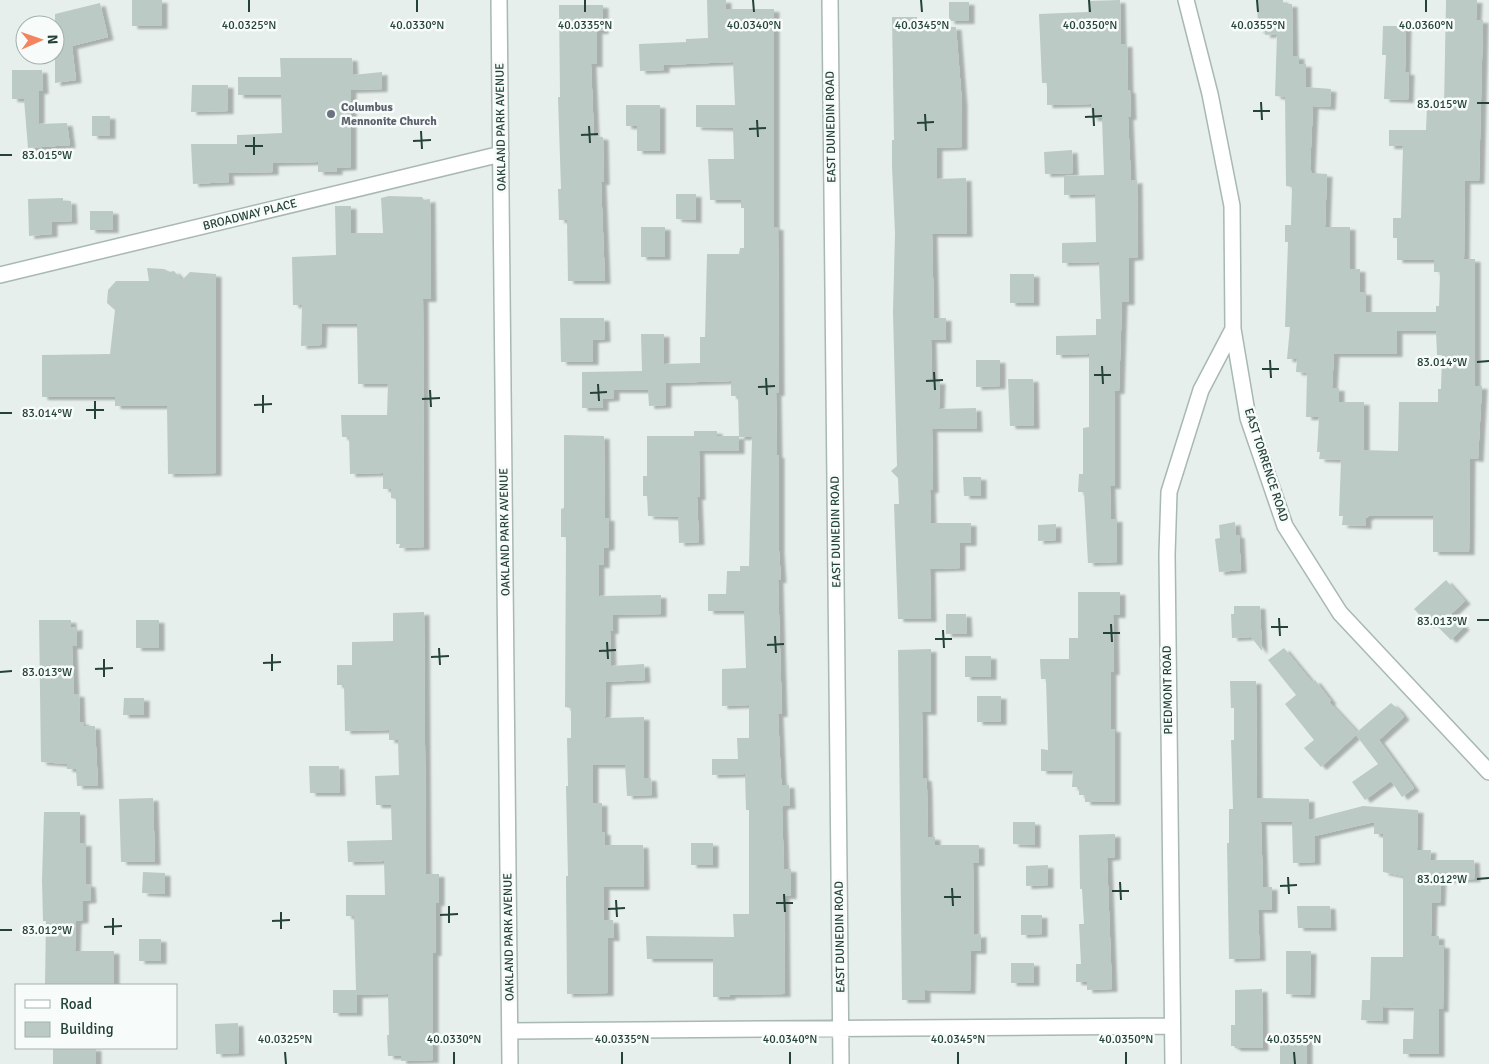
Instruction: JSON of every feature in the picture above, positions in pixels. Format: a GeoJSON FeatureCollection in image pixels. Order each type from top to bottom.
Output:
{"type":"FeatureCollection","features":[{"type":"Feature","properties":{"kind":"street","name":"OAKLAND PARK AVENUE"},"geometry":{"type":"LineString","coordinates":[[499,0],[510,1064]]}},
{"type":"Feature","properties":{"kind":"street","name":"EAST DUNEDIN ROAD"},"geometry":{"type":"LineString","coordinates":[[830,0],[841,1064]]}},
{"type":"Feature","properties":{"kind":"street","name":"EAST TORRENCE ROAD"},"geometry":{"type":"LineString","coordinates":[[1186,0],[1210,94],[1232,206],[1233,329],[1248,418],[1285,526],[1340,613],[1489,772]]}},
{"type":"Feature","properties":{"kind":"street","name":"BROADWAY PLACE"},"geometry":{"type":"LineString","coordinates":[[0,275],[501,154]]}},
{"type":"Feature","properties":{"kind":"street","name":"PIEDMONT ROAD"},"geometry":{"type":"LineString","coordinates":[[1173,1064],[1166,555],[1169,492],[1201,390],[1233,329]]}},
{"type":"Feature","properties":{"kind":"street"},"geometry":{"type":"LineString","coordinates":[[510,1031],[1172,1026]]}},
{"type":"Feature","properties":{"kind":"building"},"geometry":{"type":"Polygon","coordinates":[[[132,0],[162,0],[162,26],[132,26],[132,0]]]}},
{"type":"Feature","properties":{"kind":"building"},"geometry":{"type":"Polygon","coordinates":[[[707,0],[726,0],[726,9],[774,9],[774,227],[778,227],[779,393],[776,393],[781,580],[778,580],[782,714],[778,714],[782,785],[789,785],[790,806],[783,806],[782,809],[784,869],[791,869],[791,896],[784,896],[785,994],[730,995],[730,997],[713,997],[713,959],[647,959],[646,936],[734,937],[733,914],[749,914],[749,810],[746,810],[745,774],[712,775],[712,759],[738,759],[737,738],[749,738],[749,705],[722,706],[722,669],[746,668],[744,611],[708,611],[708,594],[726,594],[727,571],[740,571],[740,566],[749,566],[752,437],[739,437],[739,451],[699,451],[700,497],[697,497],[699,542],[679,543],[678,517],[648,516],[647,496],[643,496],[643,476],[647,476],[647,436],[694,436],[694,431],[717,431],[717,436],[739,436],[738,396],[731,396],[731,381],[666,383],[666,405],[649,406],[648,390],[614,390],[614,398],[603,399],[603,408],[582,408],[582,372],[642,371],[641,334],[664,334],[664,364],[700,363],[700,337],[705,337],[707,254],[739,254],[740,248],[744,248],[744,208],[741,208],[741,200],[710,200],[708,159],[734,159],[733,128],[696,127],[696,105],[735,105],[733,62],[664,65],[664,70],[640,71],[639,44],[686,42],[686,39],[708,38],[707,0]]]}},
{"type":"Feature","properties":{"kind":"building"},"geometry":{"type":"Polygon","coordinates":[[[1120,0],[1121,44],[1127,44],[1128,90],[1130,90],[1131,117],[1128,117],[1131,181],[1137,180],[1138,257],[1129,258],[1129,302],[1122,302],[1119,391],[1115,391],[1115,486],[1110,486],[1111,519],[1117,519],[1117,562],[1088,563],[1084,492],[1078,492],[1079,474],[1083,474],[1083,428],[1089,427],[1089,354],[1056,355],[1056,336],[1096,335],[1096,319],[1101,319],[1099,262],[1062,263],[1062,243],[1096,242],[1095,194],[1064,195],[1064,176],[1104,175],[1102,118],[1092,118],[1091,104],[1047,105],[1047,83],[1042,83],[1039,14],[1088,12],[1088,1],[1120,0]]]}},
{"type":"Feature","properties":{"kind":"building"},"geometry":{"type":"Polygon","coordinates":[[[1257,0],[1283,0],[1283,4],[1292,4],[1293,56],[1299,56],[1299,64],[1306,64],[1306,87],[1331,89],[1330,107],[1313,106],[1310,169],[1312,173],[1327,174],[1325,227],[1350,227],[1350,269],[1360,269],[1360,292],[1366,292],[1366,312],[1436,312],[1436,306],[1439,306],[1440,272],[1434,272],[1434,260],[1397,260],[1397,238],[1393,238],[1393,218],[1401,218],[1403,146],[1389,146],[1389,130],[1426,130],[1427,105],[1444,106],[1446,0],[1477,0],[1476,20],[1483,20],[1479,181],[1465,181],[1464,259],[1475,259],[1475,386],[1482,386],[1478,459],[1470,458],[1469,552],[1433,552],[1433,516],[1369,516],[1366,518],[1366,526],[1342,525],[1343,516],[1339,516],[1341,460],[1319,459],[1320,452],[1317,452],[1319,417],[1306,417],[1307,373],[1296,372],[1297,359],[1287,359],[1290,327],[1285,327],[1288,242],[1285,242],[1285,225],[1291,225],[1292,187],[1286,186],[1285,97],[1275,96],[1277,34],[1265,35],[1264,29],[1258,30],[1257,0]],[[1397,331],[1397,354],[1334,354],[1332,388],[1339,388],[1339,402],[1364,402],[1364,450],[1398,451],[1399,402],[1438,402],[1438,389],[1441,389],[1442,355],[1437,355],[1436,331],[1397,331]]]}},
{"type":"Feature","properties":{"kind":"building"},"geometry":{"type":"Polygon","coordinates":[[[949,2],[969,2],[969,21],[949,21],[949,2]]]}},
{"type":"Feature","properties":{"kind":"building"},"geometry":{"type":"Polygon","coordinates":[[[100,3],[108,37],[72,46],[76,80],[55,83],[55,65],[65,65],[65,15],[55,14],[100,3]]]}},
{"type":"Feature","properties":{"kind":"building"},"geometry":{"type":"Polygon","coordinates":[[[559,5],[603,5],[603,31],[597,31],[597,64],[591,64],[594,136],[603,137],[604,182],[601,182],[605,281],[568,281],[567,220],[559,220],[558,189],[561,189],[558,97],[560,97],[559,5]]]}},
{"type":"Feature","properties":{"kind":"building"},"geometry":{"type":"Polygon","coordinates":[[[892,17],[917,17],[917,26],[956,27],[962,103],[962,147],[937,148],[937,179],[966,178],[967,234],[932,234],[934,318],[946,318],[946,340],[931,340],[932,381],[940,381],[939,409],[976,408],[977,429],[932,429],[933,490],[930,490],[931,523],[971,523],[971,543],[960,543],[960,568],[930,569],[931,619],[898,619],[894,504],[899,504],[898,478],[891,471],[897,466],[893,312],[895,233],[892,166],[892,140],[894,140],[892,17]]]}},
{"type":"Feature","properties":{"kind":"building"},"geometry":{"type":"Polygon","coordinates":[[[1383,26],[1406,26],[1405,72],[1409,72],[1408,100],[1384,99],[1386,55],[1382,55],[1383,26]]]}},
{"type":"Feature","properties":{"kind":"building"},"geometry":{"type":"Polygon","coordinates":[[[280,58],[352,58],[353,75],[382,72],[382,89],[351,90],[351,167],[337,168],[337,172],[318,172],[318,162],[273,163],[273,172],[228,173],[229,182],[193,184],[191,144],[237,144],[237,135],[282,133],[281,95],[238,95],[238,77],[281,77],[280,58]]]}},
{"type":"Feature","properties":{"kind":"building"},"geometry":{"type":"Polygon","coordinates":[[[12,70],[42,70],[43,91],[39,91],[39,124],[67,123],[70,145],[28,148],[24,99],[12,99],[12,70]]]}},
{"type":"Feature","properties":{"kind":"building"},"geometry":{"type":"Polygon","coordinates":[[[192,85],[228,85],[228,111],[191,112],[192,85]]]}},
{"type":"Feature","properties":{"kind":"building"},"geometry":{"type":"Polygon","coordinates":[[[626,105],[660,105],[660,151],[637,151],[637,126],[626,126],[626,105]]]}},
{"type":"Feature","properties":{"kind":"building"},"geometry":{"type":"Polygon","coordinates":[[[92,116],[110,116],[110,136],[92,136],[92,116]]]}},
{"type":"Feature","properties":{"kind":"building"},"geometry":{"type":"Polygon","coordinates":[[[1072,150],[1073,173],[1045,174],[1044,152],[1072,150]]]}},
{"type":"Feature","properties":{"kind":"building"},"geometry":{"type":"Polygon","coordinates":[[[676,194],[696,194],[696,220],[676,219],[676,194]]]}},
{"type":"Feature","properties":{"kind":"building"},"geometry":{"type":"Polygon","coordinates":[[[389,196],[430,199],[431,299],[423,299],[424,547],[399,548],[400,544],[396,544],[396,499],[391,498],[391,489],[383,489],[383,473],[350,474],[349,437],[342,437],[341,415],[387,415],[388,384],[358,384],[357,324],[322,324],[321,345],[301,346],[302,305],[293,305],[292,257],[336,255],[335,206],[351,206],[351,233],[383,233],[381,198],[389,196]]]}},
{"type":"Feature","properties":{"kind":"building"},"geometry":{"type":"Polygon","coordinates":[[[63,198],[63,201],[71,201],[72,221],[52,222],[52,234],[29,236],[28,199],[63,198]]]}},
{"type":"Feature","properties":{"kind":"building"},"geometry":{"type":"Polygon","coordinates":[[[90,211],[113,211],[113,230],[90,230],[90,211]]]}},
{"type":"Feature","properties":{"kind":"building"},"geometry":{"type":"Polygon","coordinates":[[[641,227],[665,227],[665,257],[641,257],[641,227]]]}},
{"type":"Feature","properties":{"kind":"building"},"geometry":{"type":"Polygon","coordinates":[[[147,268],[174,271],[182,280],[190,272],[216,274],[216,473],[168,474],[167,406],[115,406],[115,397],[42,397],[42,355],[110,354],[115,310],[107,303],[108,290],[116,281],[149,281],[147,268]]]}},
{"type":"Feature","properties":{"kind":"building"},"geometry":{"type":"Polygon","coordinates":[[[1010,274],[1034,274],[1034,303],[1010,303],[1010,274]]]}},
{"type":"Feature","properties":{"kind":"building"},"geometry":{"type":"Polygon","coordinates":[[[560,318],[604,318],[605,339],[593,340],[593,362],[561,362],[560,318]]]}},
{"type":"Feature","properties":{"kind":"building"},"geometry":{"type":"Polygon","coordinates":[[[976,360],[1000,360],[1000,386],[976,387],[976,360]]]}},
{"type":"Feature","properties":{"kind":"building"},"geometry":{"type":"Polygon","coordinates":[[[1008,379],[1033,379],[1034,426],[1010,426],[1008,379]]]}},
{"type":"Feature","properties":{"kind":"building"},"geometry":{"type":"Polygon","coordinates":[[[564,435],[604,436],[605,518],[609,518],[609,547],[604,548],[604,565],[599,565],[599,596],[661,595],[661,614],[613,615],[613,631],[610,631],[611,666],[644,664],[645,680],[606,682],[605,718],[644,717],[644,778],[651,778],[652,795],[627,796],[625,765],[593,765],[593,803],[602,803],[602,832],[605,832],[605,845],[643,845],[644,887],[604,887],[604,920],[613,920],[614,938],[608,938],[608,993],[567,994],[566,876],[568,876],[566,786],[568,786],[567,738],[571,738],[571,708],[565,707],[566,537],[561,537],[561,509],[564,508],[564,435]]]}},
{"type":"Feature","properties":{"kind":"building"},"geometry":{"type":"Polygon","coordinates":[[[963,477],[981,477],[981,496],[964,496],[963,477]]]}},
{"type":"Feature","properties":{"kind":"building"},"geometry":{"type":"Polygon","coordinates":[[[1235,522],[1236,535],[1239,535],[1241,570],[1219,572],[1215,539],[1220,538],[1219,525],[1235,522]]]}},
{"type":"Feature","properties":{"kind":"building"},"geometry":{"type":"Polygon","coordinates":[[[1056,524],[1056,540],[1038,541],[1038,525],[1056,524]]]}},
{"type":"Feature","properties":{"kind":"building"},"geometry":{"type":"Polygon","coordinates":[[[1446,580],[1465,601],[1451,614],[1464,627],[1451,640],[1432,621],[1429,625],[1414,609],[1446,580]]]}},
{"type":"Feature","properties":{"kind":"building"},"geometry":{"type":"Polygon","coordinates":[[[1078,592],[1120,592],[1120,615],[1113,615],[1114,672],[1111,672],[1111,729],[1115,729],[1115,802],[1085,802],[1085,795],[1079,795],[1079,787],[1072,787],[1073,771],[1041,771],[1041,749],[1048,750],[1046,679],[1041,679],[1040,659],[1069,659],[1069,638],[1078,638],[1078,592]]]}},
{"type":"Feature","properties":{"kind":"building"},"geometry":{"type":"Polygon","coordinates":[[[1234,606],[1260,606],[1262,651],[1251,637],[1232,638],[1231,614],[1234,614],[1234,606]]]}},
{"type":"Feature","properties":{"kind":"building"},"geometry":{"type":"Polygon","coordinates":[[[424,612],[426,874],[439,874],[439,903],[436,903],[436,953],[433,953],[433,1060],[401,1061],[401,1056],[388,1056],[388,994],[357,995],[357,1013],[333,1013],[333,990],[356,990],[354,916],[346,916],[346,895],[385,895],[384,861],[348,862],[347,841],[392,840],[391,805],[376,805],[375,776],[399,775],[398,740],[389,740],[389,730],[345,731],[344,685],[337,685],[337,665],[352,665],[352,642],[393,641],[393,613],[424,612]]]}},
{"type":"Feature","properties":{"kind":"building"},"geometry":{"type":"Polygon","coordinates":[[[946,614],[966,614],[967,634],[946,634],[946,614]]]}},
{"type":"Feature","properties":{"kind":"building"},"geometry":{"type":"Polygon","coordinates":[[[39,620],[71,620],[71,628],[77,627],[77,646],[72,646],[74,694],[79,694],[80,722],[84,722],[84,726],[95,726],[98,786],[77,786],[76,769],[67,769],[67,764],[41,762],[39,620]]]}},
{"type":"Feature","properties":{"kind":"building"},"geometry":{"type":"Polygon","coordinates":[[[136,620],[159,620],[159,648],[136,648],[136,620]]]}},
{"type":"Feature","properties":{"kind":"building"},"geometry":{"type":"Polygon","coordinates":[[[1284,648],[1312,682],[1315,680],[1331,701],[1329,702],[1357,732],[1391,703],[1398,709],[1404,717],[1379,740],[1414,788],[1402,797],[1391,781],[1365,800],[1352,782],[1378,764],[1356,735],[1321,767],[1304,748],[1314,740],[1285,704],[1296,695],[1268,660],[1284,648]]]}},
{"type":"Feature","properties":{"kind":"building"},"geometry":{"type":"Polygon","coordinates":[[[931,649],[931,712],[922,712],[923,778],[926,778],[927,789],[928,837],[935,837],[935,845],[979,845],[979,863],[973,863],[974,935],[981,934],[981,951],[971,951],[970,991],[925,990],[925,1000],[902,1000],[898,650],[931,649]]]}},
{"type":"Feature","properties":{"kind":"building"},"geometry":{"type":"Polygon","coordinates":[[[965,656],[991,656],[991,677],[965,677],[965,656]]]}},
{"type":"Feature","properties":{"kind":"building"},"geometry":{"type":"Polygon","coordinates":[[[1230,681],[1256,681],[1257,798],[1309,799],[1309,820],[1363,806],[1418,810],[1417,850],[1431,850],[1430,860],[1474,860],[1475,879],[1441,880],[1440,903],[1432,903],[1431,936],[1439,936],[1439,945],[1444,945],[1443,1009],[1439,1009],[1439,1054],[1403,1054],[1403,1039],[1413,1039],[1414,1008],[1383,1007],[1383,1021],[1361,1020],[1362,1000],[1370,1000],[1371,957],[1403,957],[1403,876],[1383,872],[1383,834],[1374,834],[1374,822],[1315,836],[1315,862],[1293,863],[1292,822],[1261,822],[1263,887],[1272,887],[1272,910],[1258,910],[1260,958],[1229,959],[1227,843],[1229,843],[1229,809],[1233,809],[1231,740],[1234,740],[1234,708],[1231,708],[1230,681]]]}},
{"type":"Feature","properties":{"kind":"building"},"geometry":{"type":"Polygon","coordinates":[[[977,696],[1001,696],[1001,722],[977,722],[977,696]]]}},
{"type":"Feature","properties":{"kind":"building"},"geometry":{"type":"Polygon","coordinates":[[[124,698],[144,698],[144,715],[123,715],[124,698]]]}},
{"type":"Feature","properties":{"kind":"building"},"geometry":{"type":"Polygon","coordinates":[[[309,766],[339,766],[340,793],[310,793],[309,766]]]}},
{"type":"Feature","properties":{"kind":"building"},"geometry":{"type":"Polygon","coordinates":[[[153,798],[155,862],[121,862],[119,799],[153,798]]]}},
{"type":"Feature","properties":{"kind":"building"},"geometry":{"type":"Polygon","coordinates":[[[44,812],[80,812],[80,843],[86,843],[86,884],[90,884],[91,900],[83,901],[83,920],[76,921],[75,951],[114,951],[114,984],[45,984],[46,921],[43,921],[44,812]]]}},
{"type":"Feature","properties":{"kind":"building"},"geometry":{"type":"Polygon","coordinates":[[[1013,822],[1035,822],[1035,845],[1013,844],[1013,822]]]}},
{"type":"Feature","properties":{"kind":"building"},"geometry":{"type":"Polygon","coordinates":[[[1115,834],[1115,857],[1107,858],[1112,989],[1087,990],[1087,982],[1076,982],[1076,964],[1081,964],[1079,924],[1084,924],[1082,889],[1080,889],[1079,835],[1115,834]]]}},
{"type":"Feature","properties":{"kind":"building"},"geometry":{"type":"Polygon","coordinates":[[[691,843],[713,843],[713,865],[691,865],[691,843]]]}},
{"type":"Feature","properties":{"kind":"building"},"geometry":{"type":"Polygon","coordinates":[[[1048,865],[1048,885],[1026,886],[1026,866],[1048,865]]]}},
{"type":"Feature","properties":{"kind":"building"},"geometry":{"type":"Polygon","coordinates":[[[143,872],[165,873],[165,894],[142,893],[143,872]]]}},
{"type":"Feature","properties":{"kind":"building"},"geometry":{"type":"Polygon","coordinates":[[[1297,906],[1330,906],[1331,928],[1298,928],[1297,906]]]}},
{"type":"Feature","properties":{"kind":"building"},"geometry":{"type":"Polygon","coordinates":[[[1021,915],[1042,915],[1042,934],[1021,935],[1021,915]]]}},
{"type":"Feature","properties":{"kind":"building"},"geometry":{"type":"Polygon","coordinates":[[[139,939],[161,939],[161,961],[139,961],[139,939]]]}},
{"type":"Feature","properties":{"kind":"building"},"geometry":{"type":"Polygon","coordinates":[[[1286,951],[1311,951],[1310,995],[1286,994],[1286,951]]]}},
{"type":"Feature","properties":{"kind":"building"},"geometry":{"type":"Polygon","coordinates":[[[1011,963],[1034,963],[1034,983],[1011,983],[1011,963]]]}},
{"type":"Feature","properties":{"kind":"building"},"geometry":{"type":"Polygon","coordinates":[[[1262,989],[1263,1048],[1235,1048],[1231,1046],[1231,1025],[1235,1025],[1235,990],[1262,989]]]}},
{"type":"Feature","properties":{"kind":"building"},"geometry":{"type":"Polygon","coordinates":[[[238,1023],[239,1053],[216,1054],[215,1024],[238,1023]]]}},
{"type":"Feature","properties":{"kind":"building"},"geometry":{"type":"Polygon","coordinates":[[[1280,1038],[1307,1038],[1307,1064],[1280,1064],[1280,1038]]]}},
{"type":"Feature","properties":{"kind":"building"},"geometry":{"type":"Polygon","coordinates":[[[53,1049],[96,1049],[96,1064],[53,1064],[53,1049]]]}},
{"type":"Feature","properties":{"kind":"place","name":"Columbus Mennonite Church"},"geometry":{"type":"Point","coordinates":[331,114]}}]}
